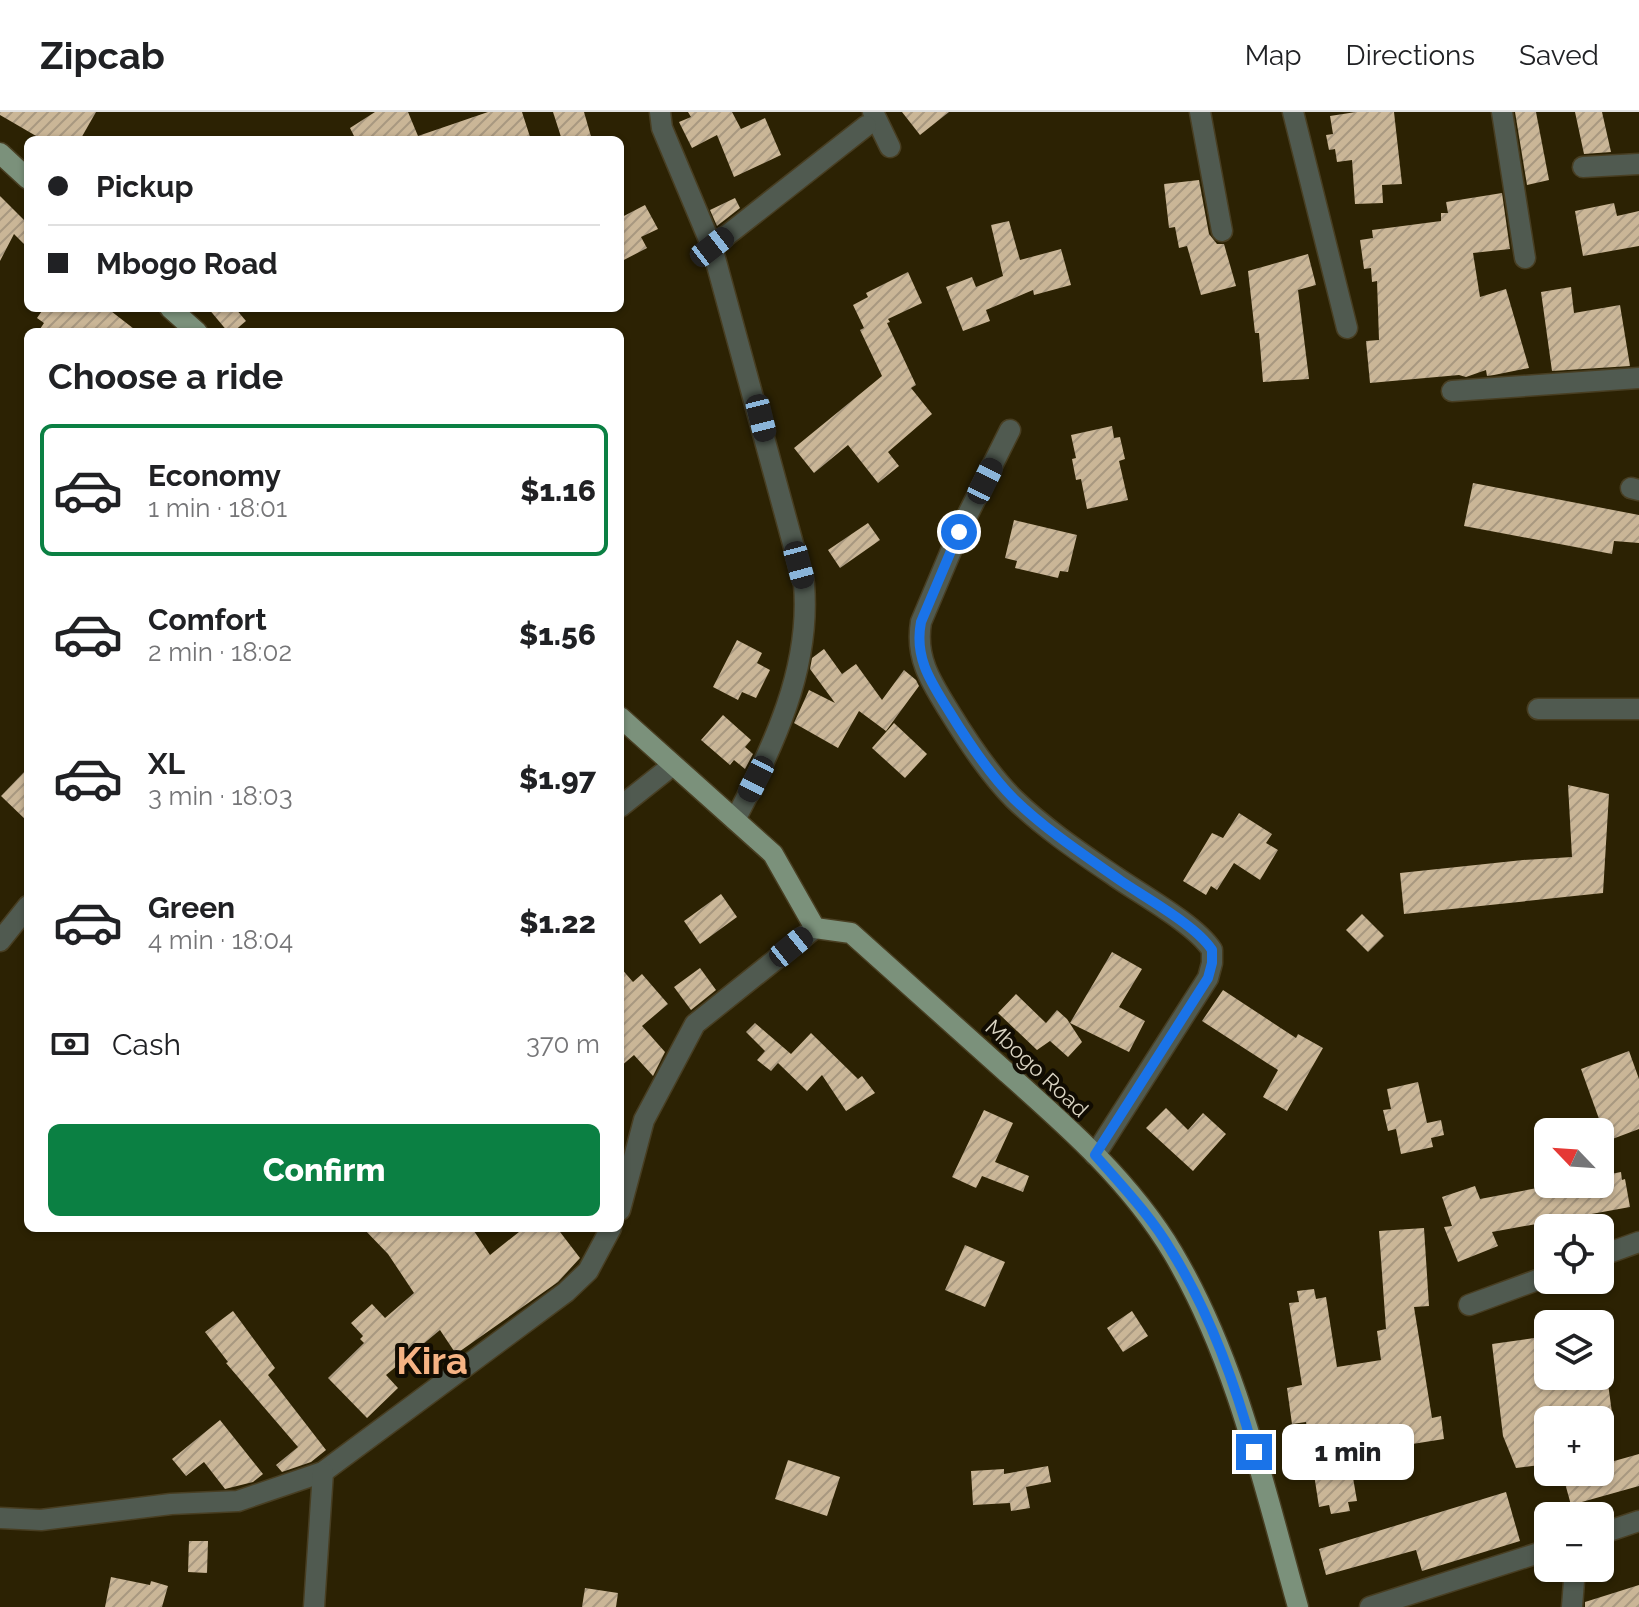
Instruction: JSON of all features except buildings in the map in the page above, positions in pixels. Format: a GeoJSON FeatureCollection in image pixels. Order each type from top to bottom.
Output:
{"type":"FeatureCollection","features":[{"type":"Feature","properties":{"kind":"main road"},"geometry":{"type":"LineString","coordinates":[[0,153],[24,175]]}},
{"type":"Feature","properties":{"kind":"main road"},"geometry":{"type":"LineString","coordinates":[[174,312],[192,328]]}},
{"type":"Feature","properties":{"kind":"main road"},"geometry":{"type":"LineString","coordinates":[[624,721],[773,854],[815,928]]}},
{"type":"Feature","properties":{"kind":"main road","name":"Mbogo Road"},"geometry":{"type":"LineString","coordinates":[[815,928],[851,933],[1095,1155],[1143,1209],[1172,1251],[1201,1304],[1247,1425],[1298,1607]]}},
{"type":"Feature","properties":{"kind":"street"},"geometry":{"type":"LineString","coordinates":[[660,112],[662,128],[712,247],[804,584],[807,613],[802,652],[767,758],[735,820]]}},
{"type":"Feature","properties":{"kind":"street"},"geometry":{"type":"LineString","coordinates":[[1200,112],[1222,231]]}},
{"type":"Feature","properties":{"kind":"street"},"geometry":{"type":"LineString","coordinates":[[1293,112],[1347,328]]}},
{"type":"Feature","properties":{"kind":"street"},"geometry":{"type":"LineString","coordinates":[[1502,112],[1525,258]]}},
{"type":"Feature","properties":{"kind":"street"},"geometry":{"type":"LineString","coordinates":[[712,247],[869,119],[890,147]]}},
{"type":"Feature","properties":{"kind":"street"},"geometry":{"type":"LineString","coordinates":[[1583,167],[1639,164]]}},
{"type":"Feature","properties":{"kind":"street"},"geometry":{"type":"LineString","coordinates":[[1452,391],[1639,378]]}},
{"type":"Feature","properties":{"kind":"street"},"geometry":{"type":"LineString","coordinates":[[1010,430],[959,532],[921,622],[918,637],[926,674],[961,731],[1014,799],[1093,862],[1196,933],[1212,950],[1208,978],[1095,1155]]}},
{"type":"Feature","properties":{"kind":"street"},"geometry":{"type":"LineString","coordinates":[[1538,709],[1639,709]]}},
{"type":"Feature","properties":{"kind":"street"},"geometry":{"type":"LineString","coordinates":[[624,804],[673,765]]}},
{"type":"Feature","properties":{"kind":"street"},"geometry":{"type":"LineString","coordinates":[[0,941],[24,911]]}},
{"type":"Feature","properties":{"kind":"street"},"geometry":{"type":"LineString","coordinates":[[624,1195],[644,1120],[695,1024],[815,928]]}},
{"type":"Feature","properties":{"kind":"street"},"geometry":{"type":"LineString","coordinates":[[0,1518],[41,1520],[171,1504],[238,1501],[323,1472],[566,1292],[588,1271],[609,1232]]}},
{"type":"Feature","properties":{"kind":"street"},"geometry":{"type":"LineString","coordinates":[[1614,1251],[1639,1242]]}},
{"type":"Feature","properties":{"kind":"street"},"geometry":{"type":"LineString","coordinates":[[1469,1305],[1534,1281]]}},
{"type":"Feature","properties":{"kind":"street"},"geometry":{"type":"LineString","coordinates":[[314,1607],[323,1472]]}},
{"type":"Feature","properties":{"kind":"street"},"geometry":{"type":"LineString","coordinates":[[1614,1529],[1639,1521]]}},
{"type":"Feature","properties":{"kind":"street"},"geometry":{"type":"LineString","coordinates":[[1370,1607],[1534,1554]]}},
{"type":"Feature","properties":{"kind":"street"},"geometry":{"type":"LineString","coordinates":[[1572,1607],[1574,1582]]}},
{"type":"Feature","properties":{"kind":"district","name":"Kira"},"geometry":{"type":"Point","coordinates":[432,1361]}},
{"type":"Feature","properties":{"kind":"route"},"geometry":{"type":"LineString","coordinates":[[959,532],[921,622],[918,637],[926,674],[961,731],[1014,799],[1093,862],[1196,933],[1212,950],[1208,978],[1095,1155],[1143,1209],[1172,1251],[1201,1304],[1222,1354],[1254,1452]]}}]}
